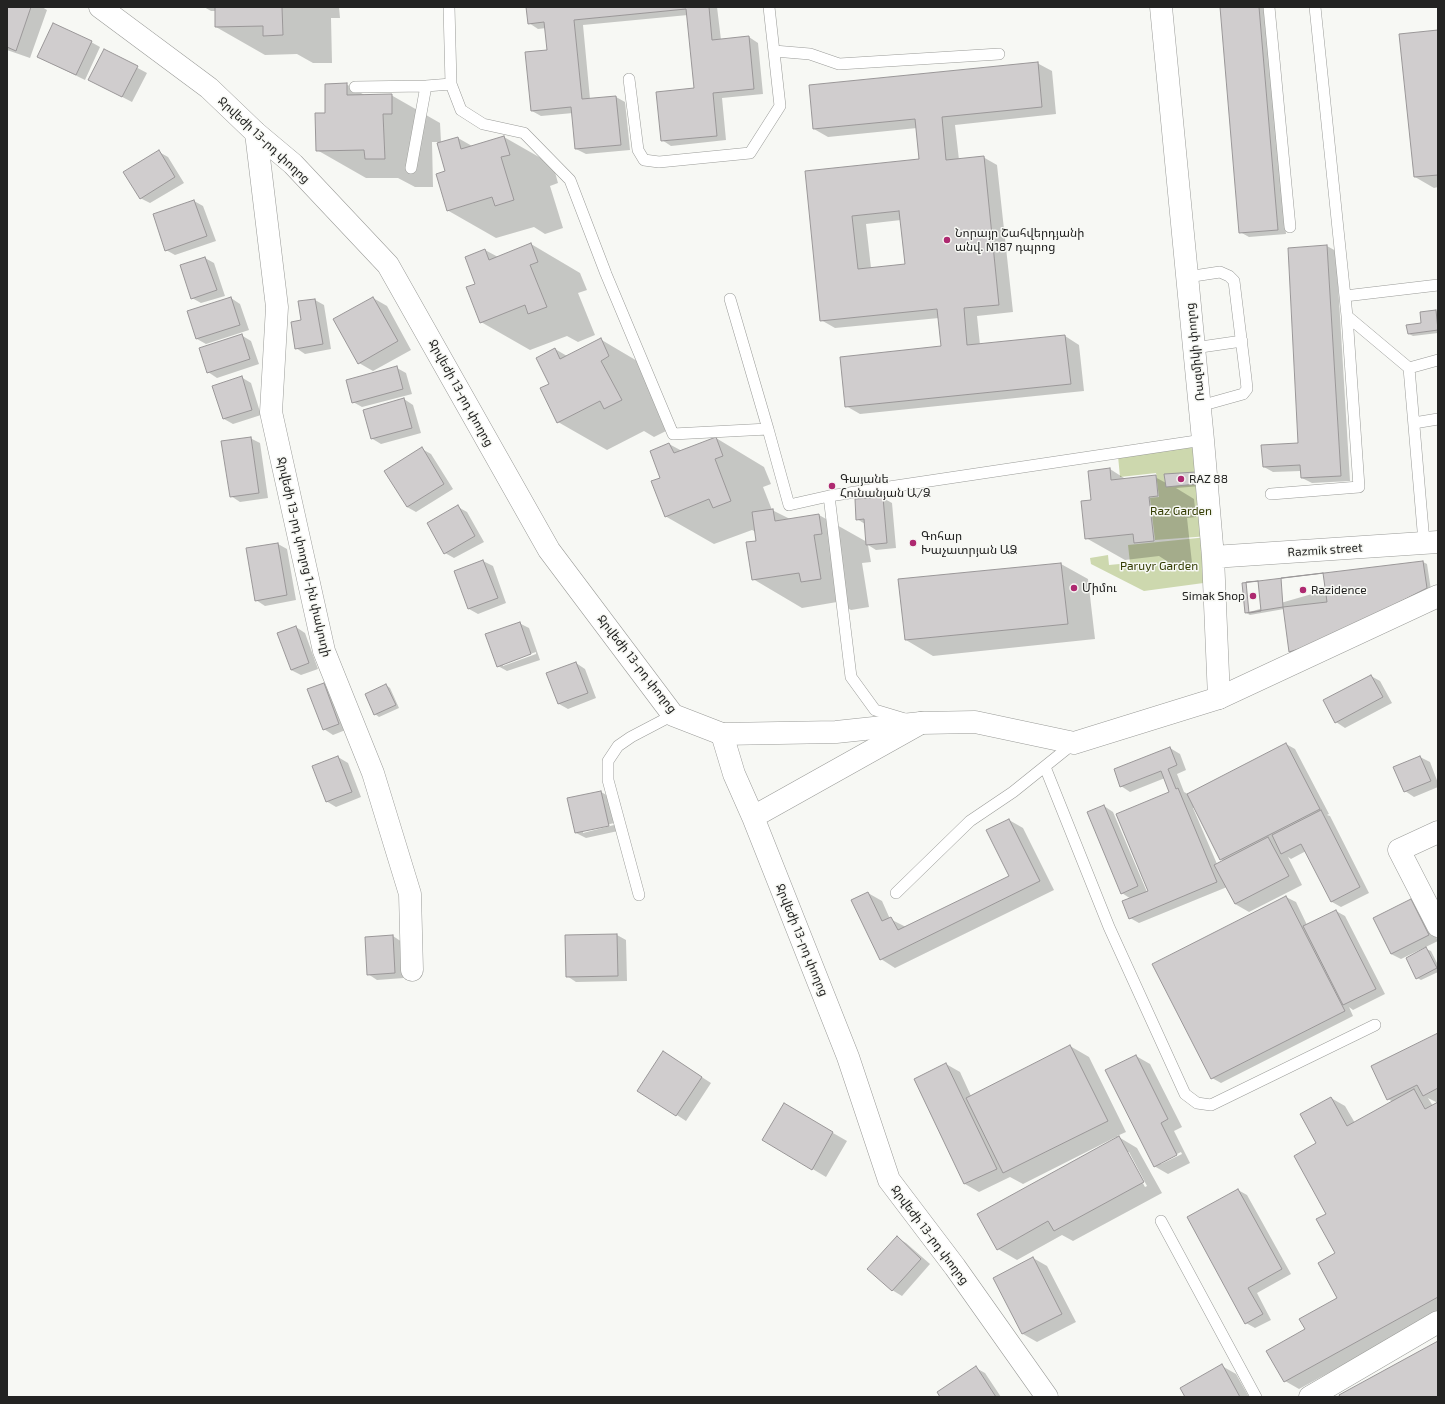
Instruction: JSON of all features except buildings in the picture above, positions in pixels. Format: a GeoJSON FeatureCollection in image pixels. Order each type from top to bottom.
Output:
{"type":"FeatureCollection","features":[{"type":"Feature","properties":{"kind":"street","name":"Ջրվեժի 13-րդ փողոց"},"geometry":{"type":"LineString","coordinates":[[100,7],[209,88],[256,133],[292,164],[388,265],[549,550],[673,715],[722,734],[734,774],[753,817],[848,1057],[889,1180],[955,1267],[1047,1397]]}},
{"type":"Feature","properties":{"kind":"street","name":"Ռազմիկի փողոց"},"geometry":{"type":"LineString","coordinates":[[1161,7],[1200,406],[1213,557],[1219,698]]}},
{"type":"Feature","properties":{"kind":"street","name":"Ջրվեժի 13-րդ փողոց 1-ին փակուղի"},"geometry":{"type":"LineString","coordinates":[[256,133],[277,307],[271,412],[324,651],[373,773],[410,894],[412,970]]}},
{"type":"Feature","properties":{"kind":"street","name":"Razmik street"},"geometry":{"type":"LineString","coordinates":[[1213,557],[1351,549],[1431,542]]}},
{"type":"Feature","properties":{"kind":"street"},"geometry":{"type":"LineString","coordinates":[[722,734],[836,732],[921,724],[974,722],[1074,744],[1219,698],[1438,596]]}},
{"type":"Feature","properties":{"kind":"street"},"geometry":{"type":"LineString","coordinates":[[753,817],[921,724]]}},
{"type":"Feature","properties":{"kind":"street"},"geometry":{"type":"LineString","coordinates":[[1438,832],[1399,850],[1438,926]]}},
{"type":"Feature","properties":{"kind":"street"},"geometry":{"type":"LineString","coordinates":[[1310,1397],[1438,1322]]}},
{"type":"Feature","properties":{"kind":"lane"},"geometry":{"type":"LineString","coordinates":[[450,7],[451,84],[461,110],[483,124],[524,133],[570,180],[606,274],[673,434],[768,429]]}},
{"type":"Feature","properties":{"kind":"lane"},"geometry":{"type":"LineString","coordinates":[[629,79],[638,150],[644,160],[658,162],[750,153],[780,106],[769,7]]}},
{"type":"Feature","properties":{"kind":"lane"},"geometry":{"type":"LineString","coordinates":[[1268,7],[1290,227]]}},
{"type":"Feature","properties":{"kind":"lane"},"geometry":{"type":"LineString","coordinates":[[1271,494],[1359,487],[1347,316],[1316,7]]}},
{"type":"Feature","properties":{"kind":"lane"},"geometry":{"type":"LineString","coordinates":[[774,51],[810,54],[839,64],[999,54]]}},
{"type":"Feature","properties":{"kind":"lane"},"geometry":{"type":"LineString","coordinates":[[355,87],[426,86],[451,84]]}},
{"type":"Feature","properties":{"kind":"lane"},"geometry":{"type":"LineString","coordinates":[[411,168],[426,86]]}},
{"type":"Feature","properties":{"kind":"lane"},"geometry":{"type":"LineString","coordinates":[[1187,277],[1220,272],[1229,276],[1234,281],[1247,389],[1243,394],[1200,406]]}},
{"type":"Feature","properties":{"kind":"lane"},"geometry":{"type":"LineString","coordinates":[[1345,296],[1438,285]]}},
{"type":"Feature","properties":{"kind":"lane"},"geometry":{"type":"LineString","coordinates":[[730,299],[789,505],[829,496],[1203,440]]}},
{"type":"Feature","properties":{"kind":"lane"},"geometry":{"type":"LineString","coordinates":[[1347,316],[1409,368],[1414,423],[1431,542]]}},
{"type":"Feature","properties":{"kind":"lane"},"geometry":{"type":"LineString","coordinates":[[1194,348],[1242,341]]}},
{"type":"Feature","properties":{"kind":"lane"},"geometry":{"type":"LineString","coordinates":[[1409,368],[1438,360]]}},
{"type":"Feature","properties":{"kind":"lane"},"geometry":{"type":"LineString","coordinates":[[1414,423],[1438,419]]}},
{"type":"Feature","properties":{"kind":"lane"},"geometry":{"type":"LineString","coordinates":[[829,496],[851,677],[875,710],[921,724]]}},
{"type":"Feature","properties":{"kind":"lane"},"geometry":{"type":"LineString","coordinates":[[639,895],[608,780],[608,762],[618,746],[631,737],[673,715]]}},
{"type":"Feature","properties":{"kind":"lane"},"geometry":{"type":"LineString","coordinates":[[896,892],[970,821],[1013,792],[1074,744]]}},
{"type":"Feature","properties":{"kind":"lane"},"geometry":{"type":"LineString","coordinates":[[1045,767],[1109,927],[1185,1094],[1197,1103],[1211,1105],[1374,1025]]}},
{"type":"Feature","properties":{"kind":"lane"},"geometry":{"type":"LineString","coordinates":[[1162,1221],[1256,1397]]}},
{"type":"Feature","properties":{"kind":"green space","name":"Raz Garden"},"geometry":{"type":"Polygon","coordinates":[[[1201,443],[1209,536],[1155,540],[1150,498],[1159,497],[1156,473],[1120,477],[1118,456],[1201,443]]]}},
{"type":"Feature","properties":{"kind":"green space","name":"Paruyr Garden"},"geometry":{"type":"Polygon","coordinates":[[[1208,537],[1211,582],[1144,591],[1091,564],[1090,558],[1108,555],[1109,565],[1130,563],[1128,545],[1208,537]]]}},
{"type":"Feature","properties":{"kind":"place","name":"Նորայր Շահվերդյանի անվ. N187 դպրոց"},"geometry":{"type":"Point","coordinates":[947,240]}},
{"type":"Feature","properties":{"kind":"place","name":"RAZ 88"},"geometry":{"type":"Point","coordinates":[1181,479]}},
{"type":"Feature","properties":{"kind":"place","name":"Գայանե Հունանյան Ա/Ձ"},"geometry":{"type":"Point","coordinates":[832,486]}},
{"type":"Feature","properties":{"kind":"place","name":"Գոհար Խաչատրյան ԱՁ"},"geometry":{"type":"Point","coordinates":[913,543]}},
{"type":"Feature","properties":{"kind":"place","name":"Միմու"},"geometry":{"type":"Point","coordinates":[1074,588]}},
{"type":"Feature","properties":{"kind":"place","name":"Razidence"},"geometry":{"type":"Point","coordinates":[1303,590]}},
{"type":"Feature","properties":{"kind":"place","name":"Simak Shop"},"geometry":{"type":"Point","coordinates":[1253,596]}}]}
